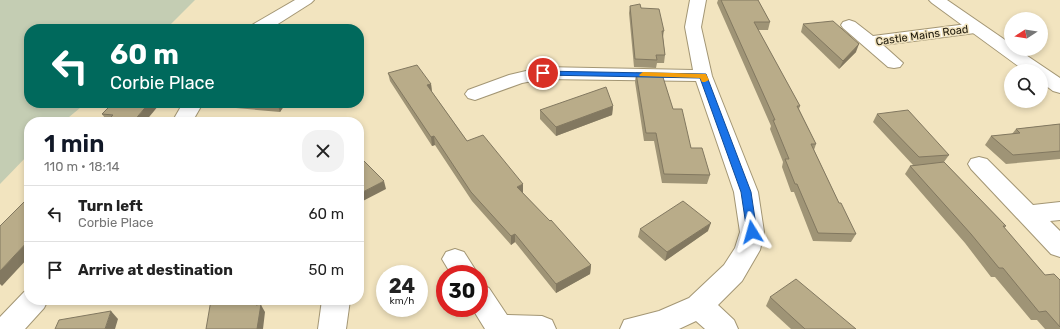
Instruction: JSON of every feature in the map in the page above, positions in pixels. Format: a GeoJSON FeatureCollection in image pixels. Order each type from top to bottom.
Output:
{"type":"FeatureCollection","features":[{"type":"Feature","properties":{"kind":"street"},"geometry":{"type":"LineString","coordinates":[[634,329],[663,323],[699,306],[733,273],[747,250],[752,232],[746,192],[703,76],[694,37],[698,0]]}},
{"type":"Feature","properties":{"kind":"street","name":"Castle Mains Road"},"geometry":{"type":"LineString","coordinates":[[937,0],[1027,64]]}},
{"type":"Feature","properties":{"kind":"street"},"geometry":{"type":"LineString","coordinates":[[266,24],[303,1]]}},
{"type":"Feature","properties":{"kind":"street","name":"Castle Mains Road"},"geometry":{"type":"LineString","coordinates":[[849,25],[894,63]]}},
{"type":"Feature","properties":{"kind":"street","name":"Castle Mains Road"},"geometry":{"type":"LineString","coordinates":[[869,42],[975,28]]}},
{"type":"Feature","properties":{"kind":"street"},"geometry":{"type":"LineString","coordinates":[[475,94],[516,79],[543,73],[703,76]]}},
{"type":"Feature","properties":{"kind":"street"},"geometry":{"type":"LineString","coordinates":[[1048,79],[1060,87]]}},
{"type":"Feature","properties":{"kind":"street"},"geometry":{"type":"LineString","coordinates":[[185,117],[190,108]]}},
{"type":"Feature","properties":{"kind":"street"},"geometry":{"type":"LineString","coordinates":[[979,164],[1060,247]]}},
{"type":"Feature","properties":{"kind":"street"},"geometry":{"type":"LineString","coordinates":[[1028,214],[1060,211]]}},
{"type":"Feature","properties":{"kind":"street"},"geometry":{"type":"LineString","coordinates":[[8,329],[30,305]]}},
{"type":"Feature","properties":{"kind":"street"},"geometry":{"type":"LineString","coordinates":[[332,329],[336,305]]}},
{"type":"Feature","properties":{"kind":"street"},"geometry":{"type":"LineString","coordinates":[[699,306],[724,329]]}},
{"type":"Feature","properties":{"kind":"street"},"geometry":{"type":"LineString","coordinates":[[488,311],[498,328],[542,329]]}},
{"type":"Feature","properties":{"kind":"green space"},"geometry":{"type":"Polygon","coordinates":[[[0,0],[195,0],[171,24],[24,24],[24,108],[80,108],[69,117],[24,117],[24,159],[0,184],[0,0]]]}},
{"type":"Feature","properties":{"kind":"building"},"geometry":{"type":"Polygon","coordinates":[[[721,0],[758,0],[770,22],[754,22],[800,106],[797,106],[816,144],[811,144],[839,203],[841,203],[856,234],[818,233],[785,159],[789,159],[773,120],[775,120],[721,0]]]}},
{"type":"Feature","properties":{"kind":"building"},"geometry":{"type":"Polygon","coordinates":[[[640,4],[641,8],[659,9],[664,31],[662,31],[665,55],[656,55],[657,60],[635,59],[630,6],[640,4]]]}},
{"type":"Feature","properties":{"kind":"building"},"geometry":{"type":"Polygon","coordinates":[[[833,21],[859,44],[843,61],[803,24],[833,21]]]}},
{"type":"Feature","properties":{"kind":"building"},"geometry":{"type":"Polygon","coordinates":[[[417,65],[431,84],[427,85],[467,141],[483,135],[523,184],[517,187],[550,221],[551,220],[591,265],[556,284],[515,234],[511,236],[471,192],[434,136],[431,137],[388,73],[417,65]]]}},
{"type":"Feature","properties":{"kind":"building"},"geometry":{"type":"Polygon","coordinates":[[[636,73],[662,74],[673,109],[682,109],[691,148],[702,148],[710,175],[664,174],[656,133],[646,133],[636,73]]]}},
{"type":"Feature","properties":{"kind":"building"},"geometry":{"type":"Polygon","coordinates":[[[606,87],[613,106],[556,127],[540,110],[606,87]]]}},
{"type":"Feature","properties":{"kind":"building"},"geometry":{"type":"Polygon","coordinates":[[[108,108],[145,108],[137,117],[111,117],[113,115],[102,114],[108,108]]]}},
{"type":"Feature","properties":{"kind":"building"},"geometry":{"type":"Polygon","coordinates":[[[908,110],[949,155],[919,157],[877,114],[908,110]]]}},
{"type":"Feature","properties":{"kind":"building"},"geometry":{"type":"Polygon","coordinates":[[[1060,124],[1060,151],[1013,155],[991,136],[1020,133],[1016,129],[1060,124]]]}},
{"type":"Feature","properties":{"kind":"building"},"geometry":{"type":"Polygon","coordinates":[[[364,161],[384,181],[364,191],[364,161]]]}},
{"type":"Feature","properties":{"kind":"building"},"geometry":{"type":"Polygon","coordinates":[[[944,162],[1006,226],[1003,226],[1045,275],[1054,274],[1060,280],[1060,327],[1046,311],[1039,312],[1003,268],[999,268],[971,234],[910,166],[944,162]]]}},
{"type":"Feature","properties":{"kind":"building"},"geometry":{"type":"Polygon","coordinates":[[[683,201],[711,223],[667,252],[640,229],[683,201]]]}},
{"type":"Feature","properties":{"kind":"building"},"geometry":{"type":"Polygon","coordinates":[[[24,202],[24,245],[0,271],[0,226],[24,202]]]}},
{"type":"Feature","properties":{"kind":"building"},"geometry":{"type":"Polygon","coordinates":[[[796,279],[856,329],[805,329],[770,297],[796,279]]]}},
{"type":"Feature","properties":{"kind":"building"},"geometry":{"type":"Polygon","coordinates":[[[210,305],[261,305],[257,329],[206,329],[210,305]]]}},
{"type":"Feature","properties":{"kind":"building"},"geometry":{"type":"Polygon","coordinates":[[[111,311],[105,329],[55,329],[59,320],[111,311]]]}},
{"type":"Feature","properties":{"kind":"slow traffic"},"geometry":{"type":"LineString","coordinates":[[643,75],[703,76],[705,80]]}},
{"type":"Feature","properties":{"kind":"route"},"geometry":{"type":"LineString","coordinates":[[543,73],[703,76],[746,192],[752,232]]}}]}
